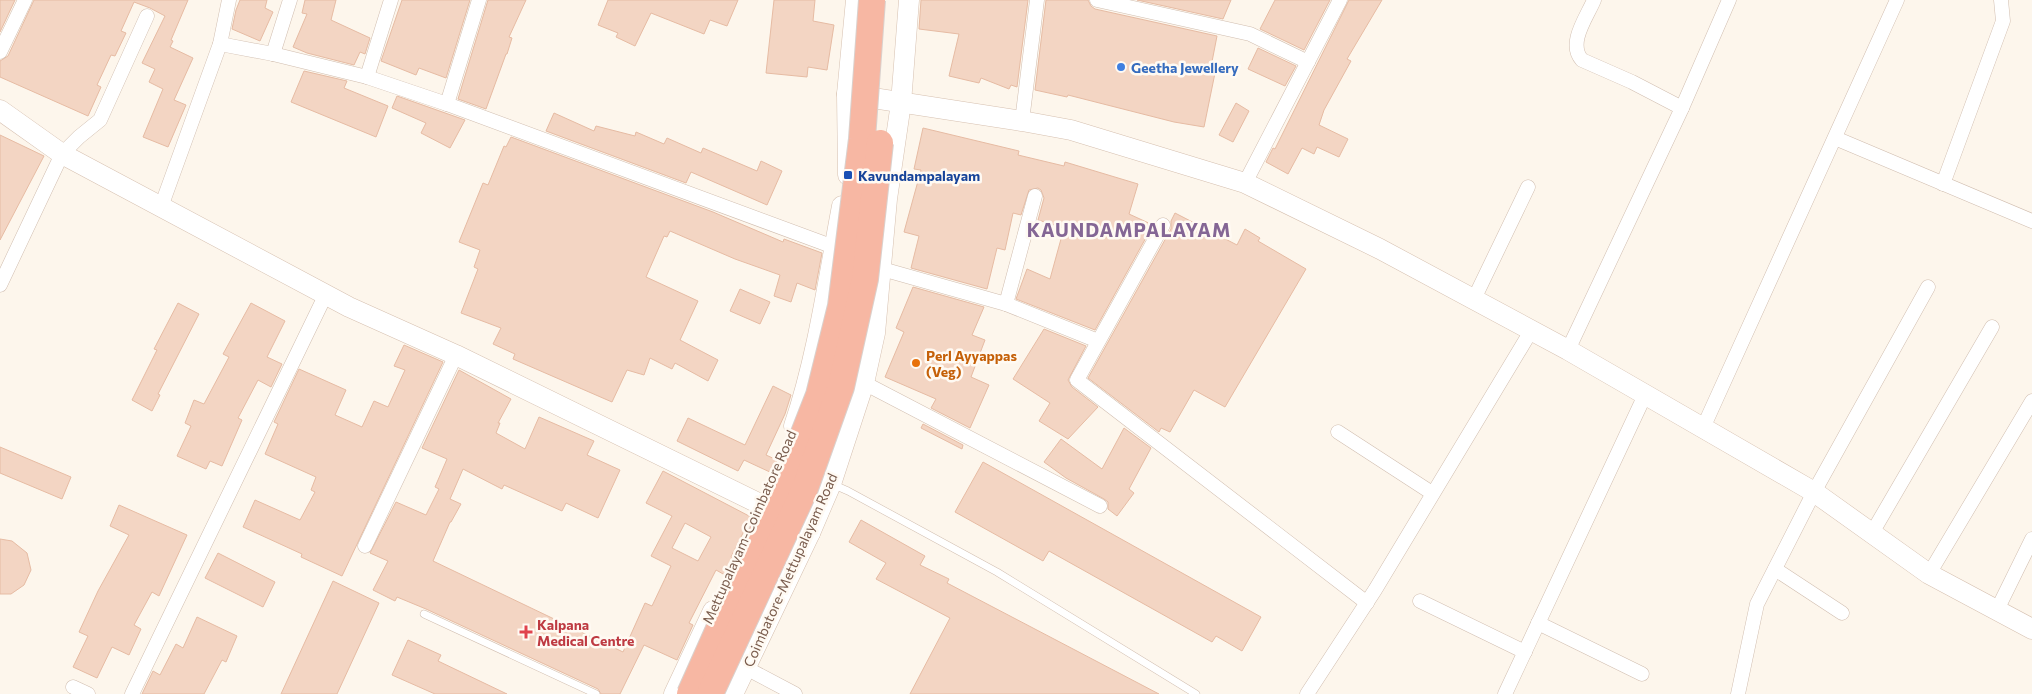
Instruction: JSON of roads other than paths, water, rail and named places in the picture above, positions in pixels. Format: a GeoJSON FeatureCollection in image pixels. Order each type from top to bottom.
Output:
{"type":"FeatureCollection","features":[{"type":"Feature","properties":{"kind":"highway"},"geometry":{"type":"LineString","coordinates":[[690,694],[786,480],[819,395],[841,306],[862,139],[872,0]]}},
{"type":"Feature","properties":{"kind":"highway"},"geometry":{"type":"LineString","coordinates":[[710,694],[804,490],[841,386],[865,279],[882,123],[890,0]]}},
{"type":"Feature","properties":{"kind":"main road","name":"Mettupalayam-Coimbatore Road"},"geometry":{"type":"LineString","coordinates":[[674,694],[762,505],[786,448],[807,387],[825,309],[834,247],[848,174],[847,94],[856,0]]}},
{"type":"Feature","properties":{"kind":"main road","name":"Coimbatore-Mettupalayam Road"},"geometry":{"type":"LineString","coordinates":[[733,694],[810,533],[831,484],[864,383],[875,333],[887,199],[901,103],[909,0]]}},
{"type":"Feature","properties":{"kind":"main road"},"geometry":{"type":"LineString","coordinates":[[847,94],[1071,130],[1245,183],[1380,248],[1568,350],[1814,492],[1929,574],[2032,629]]}},
{"type":"Feature","properties":{"kind":"main road"},"geometry":{"type":"LineString","coordinates":[[0,110],[62,154],[349,307],[456,355],[762,505],[810,533]]}},
{"type":"Feature","properties":{"kind":"street"},"geometry":{"type":"LineString","coordinates":[[0,52],[25,0]]}},
{"type":"Feature","properties":{"kind":"street"},"geometry":{"type":"LineString","coordinates":[[161,207],[220,44],[229,0]]}},
{"type":"Feature","properties":{"kind":"street"},"geometry":{"type":"LineString","coordinates":[[273,54],[290,0]]}},
{"type":"Feature","properties":{"kind":"street"},"geometry":{"type":"LineString","coordinates":[[367,77],[391,0]]}},
{"type":"Feature","properties":{"kind":"street"},"geometry":{"type":"LineString","coordinates":[[448,104],[479,0]]}},
{"type":"Feature","properties":{"kind":"street"},"geometry":{"type":"LineString","coordinates":[[1022,121],[1037,0]]}},
{"type":"Feature","properties":{"kind":"street"},"geometry":{"type":"LineString","coordinates":[[1096,0],[1250,34],[1308,62]]}},
{"type":"Feature","properties":{"kind":"street"},"geometry":{"type":"LineString","coordinates":[[1245,183],[1340,0]]}},
{"type":"Feature","properties":{"kind":"street"},"geometry":{"type":"LineString","coordinates":[[1594,0],[1577,39],[1575,47],[1577,54],[1582,60],[1611,71],[1682,108]]}},
{"type":"Feature","properties":{"kind":"street"},"geometry":{"type":"LineString","coordinates":[[1568,350],[1682,108],[1729,0]]}},
{"type":"Feature","properties":{"kind":"street"},"geometry":{"type":"LineString","coordinates":[[1703,428],[1897,0]]}},
{"type":"Feature","properties":{"kind":"street"},"geometry":{"type":"LineString","coordinates":[[1943,184],[2003,21],[2000,0]]}},
{"type":"Feature","properties":{"kind":"street"},"geometry":{"type":"LineString","coordinates":[[0,285],[62,154],[100,120],[147,16]]}},
{"type":"Feature","properties":{"kind":"street"},"geometry":{"type":"LineString","coordinates":[[220,44],[273,54],[367,77],[448,104],[834,247]]}},
{"type":"Feature","properties":{"kind":"street"},"geometry":{"type":"LineString","coordinates":[[1835,138],[2032,221]]}},
{"type":"Feature","properties":{"kind":"street"},"geometry":{"type":"LineString","coordinates":[[1474,300],[1528,188]]}},
{"type":"Feature","properties":{"kind":"street"},"geometry":{"type":"LineString","coordinates":[[1006,304],[1035,196]]}},
{"type":"Feature","properties":{"kind":"street"},"geometry":{"type":"LineString","coordinates":[[1163,225],[1077,380],[1367,603]]}},
{"type":"Feature","properties":{"kind":"street"},"geometry":{"type":"LineString","coordinates":[[882,269],[1006,304],[1098,341]]}},
{"type":"Feature","properties":{"kind":"street"},"geometry":{"type":"LineString","coordinates":[[1738,694],[1757,604],[1814,492],[1928,287]]}},
{"type":"Feature","properties":{"kind":"street"},"geometry":{"type":"LineString","coordinates":[[132,694],[326,294]]}},
{"type":"Feature","properties":{"kind":"street"},"geometry":{"type":"LineString","coordinates":[[1872,533],[1992,328]]}},
{"type":"Feature","properties":{"kind":"street"},"geometry":{"type":"LineString","coordinates":[[1307,694],[1367,603],[1531,331]]}},
{"type":"Feature","properties":{"kind":"street"},"geometry":{"type":"LineString","coordinates":[[365,546],[456,355]]}},
{"type":"Feature","properties":{"kind":"street"},"geometry":{"type":"LineString","coordinates":[[864,383],[1100,506]]}},
{"type":"Feature","properties":{"kind":"street"},"geometry":{"type":"LineString","coordinates":[[1505,694],[1645,395]]}},
{"type":"Feature","properties":{"kind":"street"},"geometry":{"type":"LineString","coordinates":[[1929,574],[2032,401]]}},
{"type":"Feature","properties":{"kind":"street"},"geometry":{"type":"LineString","coordinates":[[1338,432],[1432,493]]}},
{"type":"Feature","properties":{"kind":"street"},"geometry":{"type":"LineString","coordinates":[[1997,610],[2032,539]]}},
{"type":"Feature","properties":{"kind":"street"},"geometry":{"type":"LineString","coordinates":[[1775,569],[1842,613]]}},
{"type":"Feature","properties":{"kind":"street"},"geometry":{"type":"LineString","coordinates":[[1420,600],[1525,652]]}},
{"type":"Feature","properties":{"kind":"street"},"geometry":{"type":"LineString","coordinates":[[1538,623],[1642,674]]}},
{"type":"Feature","properties":{"kind":"street"},"geometry":{"type":"LineString","coordinates":[[746,668],[795,694]]}},
{"type":"Feature","properties":{"kind":"street"},"geometry":{"type":"LineString","coordinates":[[74,687],[88,694]]}},
{"type":"Feature","properties":{"kind":"lane"},"geometry":{"type":"LineString","coordinates":[[831,484],[848,491],[997,572],[1196,694]]}},
{"type":"Feature","properties":{"kind":"lane"},"geometry":{"type":"LineString","coordinates":[[424,614],[596,694]]}},
{"type":"Feature","properties":{"kind":"place","name":"Geetha Jewellery"},"geometry":{"type":"Point","coordinates":[1121,67]}},
{"type":"Feature","properties":{"kind":"place","name":"Kavundampalayam"},"geometry":{"type":"Point","coordinates":[848,175]}},
{"type":"Feature","properties":{"kind":"place","name":"Perl Ayyappas (Veg)"},"geometry":{"type":"Point","coordinates":[916,363]}},
{"type":"Feature","properties":{"kind":"place","name":"Kalpana Medical Centre"},"geometry":{"type":"Point","coordinates":[526,632]}},
{"type":"Feature","properties":{"kind":"district","name":"KAUNDAMPALAYAM"},"geometry":{"type":"Point","coordinates":[1129,229]}}]}
